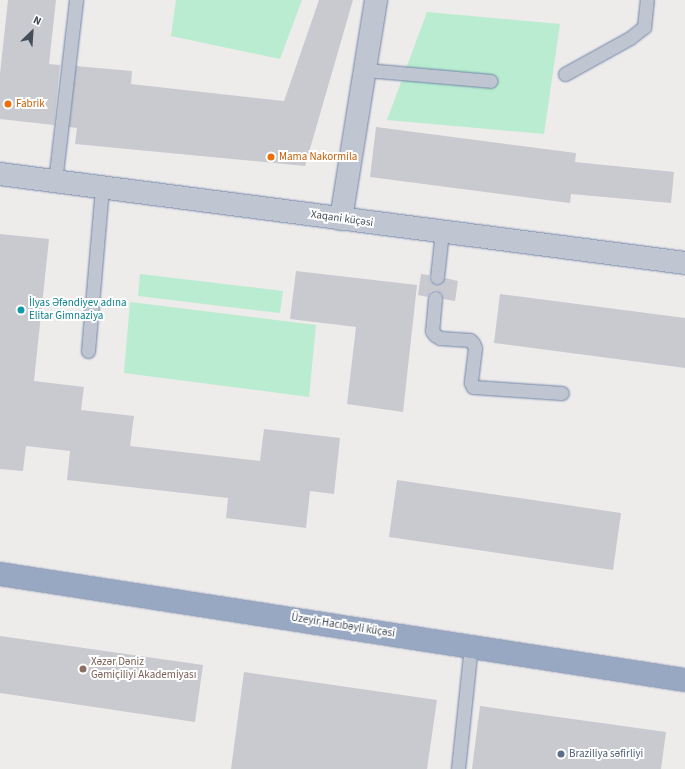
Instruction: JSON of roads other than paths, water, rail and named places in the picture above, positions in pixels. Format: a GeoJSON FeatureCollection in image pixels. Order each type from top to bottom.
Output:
{"type":"FeatureCollection","features":[{"type":"Feature","properties":{"kind":"highway","name":"Üzeyir Hacıbəyli küçəsi"},"geometry":{"type":"LineString","coordinates":[[0,574],[685,680]]}},
{"type":"Feature","properties":{"kind":"street"},"geometry":{"type":"LineString","coordinates":[[341,219],[376,0]]}},
{"type":"Feature","properties":{"kind":"street","name":"Xaqani küçəsi"},"geometry":{"type":"LineString","coordinates":[[0,174],[685,263]]}},
{"type":"Feature","properties":{"kind":"lane"},"geometry":{"type":"LineString","coordinates":[[55,182],[76,0]]}},
{"type":"Feature","properties":{"kind":"lane"},"geometry":{"type":"LineString","coordinates":[[565,74],[630,38],[644,27],[647,0]]}},
{"type":"Feature","properties":{"kind":"lane"},"geometry":{"type":"LineString","coordinates":[[366,70],[491,81]]}},
{"type":"Feature","properties":{"kind":"lane"},"geometry":{"type":"LineString","coordinates":[[88,351],[102,188]]}},
{"type":"Feature","properties":{"kind":"lane"},"geometry":{"type":"LineString","coordinates":[[437,277],[442,232]]}},
{"type":"Feature","properties":{"kind":"lane"},"geometry":{"type":"LineString","coordinates":[[435,298],[432,331],[435,335],[440,338],[470,340],[474,343],[475,348],[471,383],[473,387],[562,393]]}},
{"type":"Feature","properties":{"kind":"lane"},"geometry":{"type":"LineString","coordinates":[[458,769],[471,646]]}},
{"type":"Feature","properties":{"kind":"place","name":"Fabrik"},"geometry":{"type":"Point","coordinates":[8,104]}},
{"type":"Feature","properties":{"kind":"place","name":"Mama Nakormila"},"geometry":{"type":"Point","coordinates":[271,157]}},
{"type":"Feature","properties":{"kind":"place","name":"İlyas Əfəndiyev adına Elitar Gimnaziya"},"geometry":{"type":"Point","coordinates":[21,310]}},
{"type":"Feature","properties":{"kind":"place","name":"Xəzər Dəniz Gəmiçiliyi Akademiyası"},"geometry":{"type":"Point","coordinates":[83,669]}},
{"type":"Feature","properties":{"kind":"place","name":"Braziliya səfirliyi"},"geometry":{"type":"Point","coordinates":[561,754]}}]}
